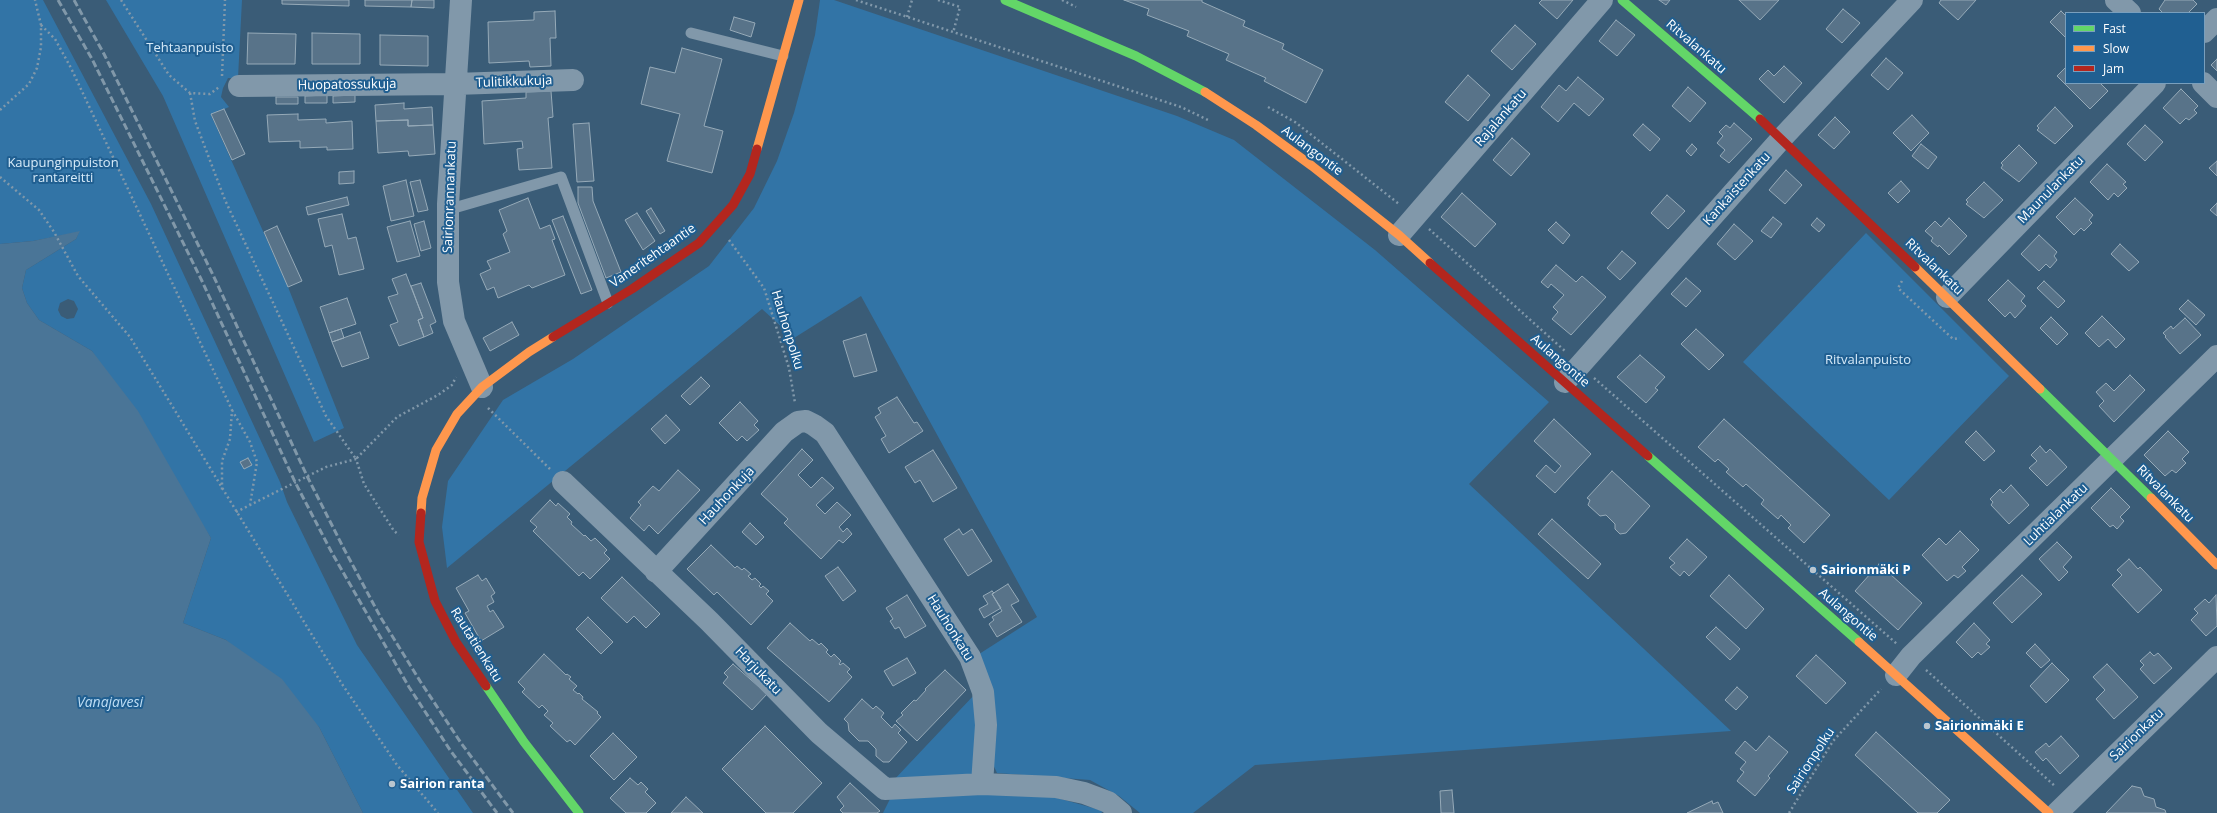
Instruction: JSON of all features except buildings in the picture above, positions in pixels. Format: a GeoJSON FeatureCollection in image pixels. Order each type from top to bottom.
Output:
{"type":"FeatureCollection","features":[{"type":"Feature","properties":{"kind":"street","name":"Sairionrannankatu"},"geometry":{"type":"LineString","coordinates":[[461,0],[447,210],[448,282],[454,322],[484,396]]}},
{"type":"Feature","properties":{"kind":"street","name":"Vaneritehtaantie"},"geometry":{"type":"LineString","coordinates":[[484,396],[529,352],[632,289],[699,243],[733,205],[750,174],[799,0]]}},
{"type":"Feature","properties":{"kind":"street","name":"Aulangontie"},"geometry":{"type":"LineString","coordinates":[[1005,0],[1130,53],[1204,92],[1312,166],[1399,235],[1565,382],[1890,680],[2049,813]]}},
{"type":"Feature","properties":{"kind":"street","name":"Rajalankatu"},"geometry":{"type":"LineString","coordinates":[[1399,235],[1602,0]]}},
{"type":"Feature","properties":{"kind":"street","name":"Ritvalankatu"},"geometry":{"type":"LineString","coordinates":[[1622,0],[1782,138],[1947,297],[2113,460],[2217,565]]}},
{"type":"Feature","properties":{"kind":"street","name":"Kankaistenkatu"},"geometry":{"type":"LineString","coordinates":[[1565,382],[1782,138],[1912,0]]}},
{"type":"Feature","properties":{"kind":"street"},"geometry":{"type":"LineString","coordinates":[[2116,0],[2129,12]]}},
{"type":"Feature","properties":{"kind":"street"},"geometry":{"type":"LineString","coordinates":[[2205,31],[2217,19]]}},
{"type":"Feature","properties":{"kind":"street","name":"Tulitikkukuja"},"geometry":{"type":"LineString","coordinates":[[455,84],[573,80]]}},
{"type":"Feature","properties":{"kind":"street","name":"Huopatossukuja"},"geometry":{"type":"LineString","coordinates":[[227,83],[455,84]]}},
{"type":"Feature","properties":{"kind":"street","name":"Maunulankatu"},"geometry":{"type":"LineString","coordinates":[[1947,297],[2154,84]]}},
{"type":"Feature","properties":{"kind":"street"},"geometry":{"type":"LineString","coordinates":[[2204,84],[2217,97]]}},
{"type":"Feature","properties":{"kind":"street","name":"Luhtialankatu"},"geometry":{"type":"LineString","coordinates":[[1890,680],[1911,656],[2113,460],[2217,356]]}},
{"type":"Feature","properties":{"kind":"street","name":"Rautatienkatu"},"geometry":{"type":"LineString","coordinates":[[484,396],[456,414],[436,450],[422,498],[419,542],[434,601],[456,642],[524,742],[579,813]]}},
{"type":"Feature","properties":{"kind":"street","name":"Hauhonkatu"},"geometry":{"type":"LineString","coordinates":[[798,422],[806,421],[826,433],[970,657],[983,692],[986,725],[982,784]]}},
{"type":"Feature","properties":{"kind":"street","name":"Hauhonkuja"},"geometry":{"type":"LineString","coordinates":[[656,572],[784,432],[798,422]]}},
{"type":"Feature","properties":{"kind":"street","name":"Harjukatu"},"geometry":{"type":"LineString","coordinates":[[563,482],[708,621],[819,733],[885,789],[982,784]]}},
{"type":"Feature","properties":{"kind":"street","name":"Sairionkatu"},"geometry":{"type":"LineString","coordinates":[[2057,813],[2217,657]]}},
{"type":"Feature","properties":{"kind":"street"},"geometry":{"type":"LineString","coordinates":[[982,784],[1063,789],[1108,802],[1121,813]]}},
{"type":"Feature","properties":{"kind":"lane"},"geometry":{"type":"LineString","coordinates":[[691,33],[783,56]]}},
{"type":"Feature","properties":{"kind":"lane"},"geometry":{"type":"LineString","coordinates":[[447,210],[561,177],[608,303]]}},
{"type":"Feature","properties":{"kind":"path"},"geometry":{"type":"LineString","coordinates":[[0,110],[29,84],[37,68],[41,47],[42,25],[35,0]]}},
{"type":"Feature","properties":{"kind":"path"},"geometry":{"type":"LineString","coordinates":[[121,0],[169,74],[190,93],[195,121],[225,200],[326,416],[356,459],[364,484],[394,531],[404,538],[419,542]]}},
{"type":"Feature","properties":{"kind":"path"},"geometry":{"type":"LineString","coordinates":[[190,93],[210,94],[227,83],[225,0]]}},
{"type":"Feature","properties":{"kind":"path"},"geometry":{"type":"LineString","coordinates":[[856,0],[1181,107],[1211,122]]}},
{"type":"Feature","properties":{"kind":"path"},"geometry":{"type":"LineString","coordinates":[[907,17],[912,0]]}},
{"type":"Feature","properties":{"kind":"path"},"geometry":{"type":"LineString","coordinates":[[938,0],[960,7],[953,33]]}},
{"type":"Feature","properties":{"kind":"path"},"geometry":{"type":"LineString","coordinates":[[42,25],[55,39],[71,68],[232,410],[250,442],[258,462],[250,505]]}},
{"type":"Feature","properties":{"kind":"path"},"geometry":{"type":"LineString","coordinates":[[0,177],[39,210],[54,232],[78,276],[130,337],[222,490],[342,684],[397,765],[437,813]]}},
{"type":"Feature","properties":{"kind":"path","name":"Hauhonpolku"},"geometry":{"type":"LineString","coordinates":[[728,239],[764,288],[789,368],[798,422]]}},
{"type":"Feature","properties":{"kind":"path"},"geometry":{"type":"LineString","coordinates":[[236,512],[326,467],[356,459],[397,417],[438,395],[452,385]]}},
{"type":"Feature","properties":{"kind":"path"},"geometry":{"type":"LineString","coordinates":[[484,396],[508,429],[563,482]]}},
{"type":"Feature","properties":{"kind":"path"},"geometry":{"type":"LineString","coordinates":[[222,490],[222,461],[230,439],[232,410]]}},
{"type":"Feature","properties":{"kind":"path","name":"Sairionpolku"},"geometry":{"type":"LineString","coordinates":[[1789,813],[1833,741],[1890,680]]}},
{"type":"Feature","properties":{"kind":"green space","name":"Kaupunginpuiston rantareitti"},"geometry":{"type":"Polygon","coordinates":[[[0,0],[43,0],[151,204],[280,482],[287,502],[357,645],[473,813],[363,813],[319,727],[226,640],[183,623],[211,538],[92,351],[39,320],[27,303],[22,288],[26,270],[76,239],[79,232],[33,241],[0,244],[0,0]],[[68,299],[60,303],[58,310],[61,316],[67,319],[74,318],[78,309],[74,301],[68,299]]]}},
{"type":"Feature","properties":{"kind":"green space","name":"Tehtaanpuisto"},"geometry":{"type":"Polygon","coordinates":[[[106,0],[242,0],[238,78],[228,78],[223,88],[221,97],[229,107],[211,115],[288,287],[344,428],[314,442],[163,96],[106,0]]]}},
{"type":"Feature","properties":{"kind":"green space"},"geometry":{"type":"Polygon","coordinates":[[[820,0],[834,0],[1177,116],[1234,140],[1375,250],[1549,402],[1469,484],[1731,731],[1255,765],[1193,813],[1140,813],[1119,796],[1090,780],[997,773],[991,760],[976,656],[1037,617],[861,296],[794,338],[762,309],[447,568],[442,527],[448,481],[503,400],[573,359],[709,266],[754,208],[777,161],[794,113],[815,35],[820,0]]]}},
{"type":"Feature","properties":{"kind":"green space","name":"Ritvalanpuisto"},"geometry":{"type":"Polygon","coordinates":[[[1866,233],[2009,376],[1889,500],[1743,362],[1866,233]]]}},
{"type":"Feature","properties":{"kind":"green space"},"geometry":{"type":"Polygon","coordinates":[[[975,694],[977,772],[963,777],[892,782],[975,694]]]}},
{"type":"Feature","properties":{"kind":"green space"},"geometry":{"type":"Polygon","coordinates":[[[984,793],[1050,796],[1104,811],[1101,813],[883,813],[892,795],[984,793]]]}},
{"type":"Feature","properties":{"kind":"water","name":"Vanajavesi"},"geometry":{"type":"Polygon","coordinates":[[[80,231],[76,239],[26,270],[22,288],[27,303],[39,320],[92,351],[138,411],[211,538],[183,623],[226,640],[282,679],[319,727],[363,813],[0,813],[0,244],[33,241],[80,231]]]}},
{"type":"Feature","properties":{"kind":"railway"},"geometry":{"type":"LineString","coordinates":[[58,0],[92,59],[202,281],[295,482],[332,553],[409,687],[450,750],[497,813]]}},
{"type":"Feature","properties":{"kind":"railway"},"geometry":{"type":"LineString","coordinates":[[74,0],[104,54],[213,275],[307,476],[381,618],[461,743],[513,813]]}},
{"type":"Feature","properties":{"kind":"traffic: fast"},"geometry":{"type":"LineString","coordinates":[[1005,0],[1136,56],[1205,92]]}},
{"type":"Feature","properties":{"kind":"traffic: fast"},"geometry":{"type":"LineString","coordinates":[[1622,0],[1760,119]]}},
{"type":"Feature","properties":{"kind":"traffic: fast"},"geometry":{"type":"LineString","coordinates":[[2040,389],[2151,498]]}},
{"type":"Feature","properties":{"kind":"traffic: fast"},"geometry":{"type":"LineString","coordinates":[[1648,456],[1859,642]]}},
{"type":"Feature","properties":{"kind":"traffic: fast"},"geometry":{"type":"LineString","coordinates":[[486,686],[524,742],[579,813]]}},
{"type":"Feature","properties":{"kind":"traffic: slow"},"geometry":{"type":"LineString","coordinates":[[757,149],[799,0]]}},
{"type":"Feature","properties":{"kind":"traffic: slow"},"geometry":{"type":"LineString","coordinates":[[1205,92],[1256,125],[1312,166],[1399,235],[1430,263]]}},
{"type":"Feature","properties":{"kind":"traffic: slow"},"geometry":{"type":"LineString","coordinates":[[1915,267],[2040,389]]}},
{"type":"Feature","properties":{"kind":"traffic: slow"},"geometry":{"type":"LineString","coordinates":[[421,513],[422,498],[436,450],[457,414],[482,387],[529,352],[553,337]]}},
{"type":"Feature","properties":{"kind":"traffic: slow"},"geometry":{"type":"LineString","coordinates":[[2151,498],[2217,565]]}},
{"type":"Feature","properties":{"kind":"traffic: slow"},"geometry":{"type":"LineString","coordinates":[[1859,642],[2049,813]]}},
{"type":"Feature","properties":{"kind":"traffic: jam"},"geometry":{"type":"LineString","coordinates":[[1760,119],[1915,267]]}},
{"type":"Feature","properties":{"kind":"traffic: jam"},"geometry":{"type":"LineString","coordinates":[[553,337],[632,289],[699,243],[733,205],[750,174],[757,149]]}},
{"type":"Feature","properties":{"kind":"traffic: jam"},"geometry":{"type":"LineString","coordinates":[[1430,263],[1648,456]]}},
{"type":"Feature","properties":{"kind":"traffic: jam"},"geometry":{"type":"LineString","coordinates":[[421,513],[419,542],[435,601],[456,642],[486,686]]}},
{"type":"Feature","properties":{"kind":"place","name":"Sairionmäki P"},"geometry":{"type":"Point","coordinates":[1813,570]}},
{"type":"Feature","properties":{"kind":"place","name":"Sairionmäki E"},"geometry":{"type":"Point","coordinates":[1927,726]}},
{"type":"Feature","properties":{"kind":"place","name":"Sairion ranta"},"geometry":{"type":"Point","coordinates":[392,784]}}]}
